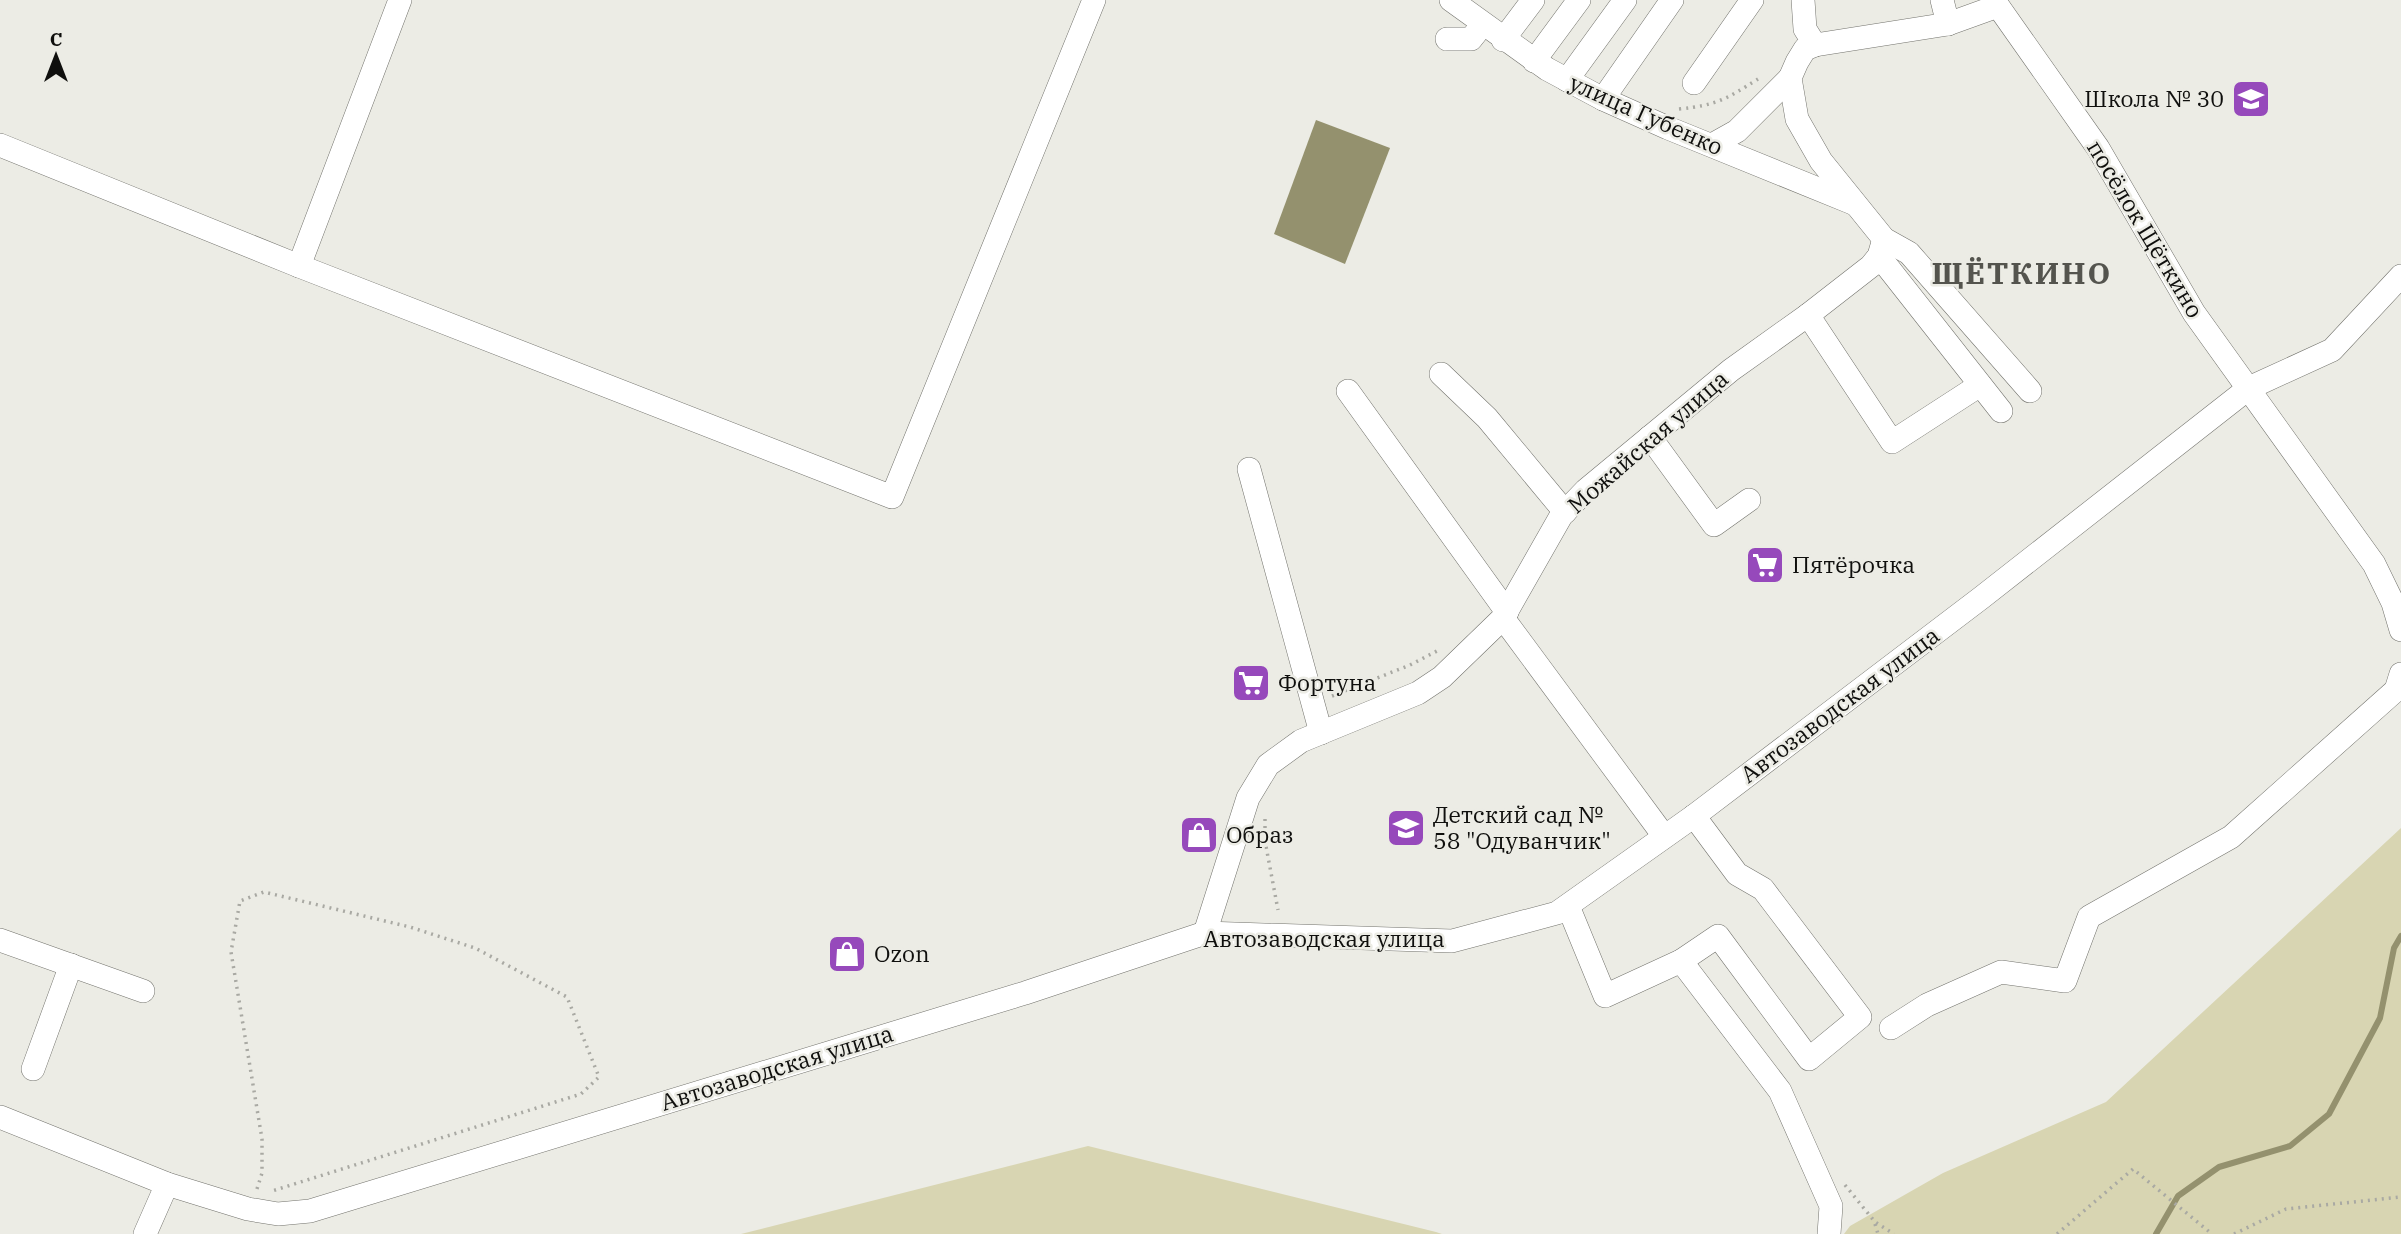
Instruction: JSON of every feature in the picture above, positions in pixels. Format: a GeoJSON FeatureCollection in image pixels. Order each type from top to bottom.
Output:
{"type":"FeatureCollection","features":[{"type":"Feature","properties":{"kind":"street"},"geometry":{"type":"LineString","coordinates":[[299,266],[400,0]]}},
{"type":"Feature","properties":{"kind":"street"},"geometry":{"type":"LineString","coordinates":[[0,145],[299,266],[892,497],[1094,0]]}},
{"type":"Feature","properties":{"kind":"street","name":"улица Губенко"},"geometry":{"type":"LineString","coordinates":[[1451,0],[1480,13],[1503,40],[1534,61],[1603,99],[1642,117],[1674,119],[1712,145],[1855,204]]}},
{"type":"Feature","properties":{"kind":"street"},"geometry":{"type":"LineString","coordinates":[[1503,40],[1533,0]]}},
{"type":"Feature","properties":{"kind":"street"},"geometry":{"type":"LineString","coordinates":[[1534,61],[1579,0]]}},
{"type":"Feature","properties":{"kind":"street"},"geometry":{"type":"LineString","coordinates":[[1567,80],[1625,0]]}},
{"type":"Feature","properties":{"kind":"street"},"geometry":{"type":"LineString","coordinates":[[1603,99],[1672,0]]}},
{"type":"Feature","properties":{"kind":"street"},"geometry":{"type":"LineString","coordinates":[[1694,83],[1752,0]]}},
{"type":"Feature","properties":{"kind":"street"},"geometry":{"type":"LineString","coordinates":[[1712,145],[1737,131],[1790,78],[1810,37],[1802,0]]}},
{"type":"Feature","properties":{"kind":"street","name":"посёлок Щёткино"},"geometry":{"type":"LineString","coordinates":[[1810,37],[2003,3],[2098,148],[2194,313],[2374,564],[2393,603],[2401,630]]}},
{"type":"Feature","properties":{"kind":"street"},"geometry":{"type":"LineString","coordinates":[[1447,39],[1471,39],[1480,13]]}},
{"type":"Feature","properties":{"kind":"street"},"geometry":{"type":"LineString","coordinates":[[1790,78],[1797,119],[1821,161],[1855,204],[1881,248],[2001,411]]}},
{"type":"Feature","properties":{"kind":"street"},"geometry":{"type":"LineString","coordinates":[[1881,248],[1909,253],[2030,391]]}},
{"type":"Feature","properties":{"kind":"street","name":"Можайская улица"},"geometry":{"type":"LineString","coordinates":[[1205,933],[1248,798],[1268,765],[1301,741],[1418,693],[1442,677],[1505,615],[1548,538],[1565,512],[1586,490],[1649,444],[1731,370],[1871,266],[1881,248]]}},
{"type":"Feature","properties":{"kind":"street","name":"Автозаводская улица"},"geometry":{"type":"LineString","coordinates":[[0,1117],[167,1184],[248,1209],[278,1214],[310,1211],[1025,993],[1205,933],[1452,941],[1557,913],[1694,816],[1981,598],[2249,388],[2332,350],[2401,276]]}},
{"type":"Feature","properties":{"kind":"street"},"geometry":{"type":"LineString","coordinates":[[1808,315],[1892,442],[1980,385]]}},
{"type":"Feature","properties":{"kind":"street"},"geometry":{"type":"LineString","coordinates":[[1441,374],[1487,418],[1565,512]]}},
{"type":"Feature","properties":{"kind":"street"},"geometry":{"type":"LineString","coordinates":[[1348,391],[1664,836]]}},
{"type":"Feature","properties":{"kind":"street"},"geometry":{"type":"LineString","coordinates":[[1649,444],[1714,524],[1749,500]]}},
{"type":"Feature","properties":{"kind":"street"},"geometry":{"type":"LineString","coordinates":[[1649,444],[1688,508]]}},
{"type":"Feature","properties":{"kind":"street"},"geometry":{"type":"LineString","coordinates":[[1249,470],[1321,733]]}},
{"type":"Feature","properties":{"kind":"street"},"geometry":{"type":"LineString","coordinates":[[1891,1028],[1927,1005],[2001,972],[2065,981],[2089,918],[2231,837],[2396,690],[2401,674]]}},
{"type":"Feature","properties":{"kind":"street"},"geometry":{"type":"LineString","coordinates":[[1568,906],[1605,996],[1681,961],[1718,936],[1809,1059],[1860,1017],[1763,889],[1737,874],[1694,816]]}},
{"type":"Feature","properties":{"kind":"street"},"geometry":{"type":"LineString","coordinates":[[0,940],[143,991]]}},
{"type":"Feature","properties":{"kind":"street"},"geometry":{"type":"LineString","coordinates":[[1681,961],[1780,1091],[1831,1206],[1829,1234]]}},
{"type":"Feature","properties":{"kind":"street"},"geometry":{"type":"LineString","coordinates":[[33,1069],[71,965]]}},
{"type":"Feature","properties":{"kind":"street"},"geometry":{"type":"LineString","coordinates":[[145,1234],[167,1184]]}},
{"type":"Feature","properties":{"kind":"path"},"geometry":{"type":"LineString","coordinates":[[1642,117],[1647,109],[1674,119],[1723,101],[1766,74]]}},
{"type":"Feature","properties":{"kind":"path"},"geometry":{"type":"LineString","coordinates":[[1674,119],[1694,83]]}},
{"type":"Feature","properties":{"kind":"path"},"geometry":{"type":"LineString","coordinates":[[1313,704],[1410,665],[1445,646]]}},
{"type":"Feature","properties":{"kind":"path"},"geometry":{"type":"LineString","coordinates":[[1265,809],[1265,841],[1278,911]]}},
{"type":"Feature","properties":{"kind":"path"},"geometry":{"type":"LineString","coordinates":[[256,1195],[262,1173],[262,1139],[231,952],[240,901],[264,892],[410,927],[475,948],[566,997],[599,1077],[581,1094],[268,1192]]}},
{"type":"Feature","properties":{"kind":"path"},"geometry":{"type":"LineString","coordinates":[[2057,1234],[2133,1169],[2212,1234]]}},
{"type":"Feature","properties":{"kind":"path"},"geometry":{"type":"LineString","coordinates":[[2234,1234],[2286,1209],[2401,1198]]}},
{"type":"Feature","properties":{"kind":"path"},"geometry":{"type":"LineString","coordinates":[[1875,1222],[1878,1234]]}},
{"type":"Feature","properties":{"kind":"shaded area"},"geometry":{"type":"Polygon","coordinates":[[[1316,120],[1390,148],[1345,264],[1274,234],[1316,120]]]}},
{"type":"Feature","properties":{"kind":"shaded area"},"geometry":{"type":"Polygon","coordinates":[[[2401,828],[2401,1234],[1844,1234],[1850,1226],[1943,1173],[2106,1102],[2401,828]]]}},
{"type":"Feature","properties":{"kind":"shaded area"},"geometry":{"type":"Polygon","coordinates":[[[1088,1146],[1436,1232],[1442,1234],[741,1234],[1088,1146]]]}},
{"type":"Feature","properties":{"kind":"waterway"},"geometry":{"type":"LineString","coordinates":[[2156,1234],[2178,1196],[2219,1167],[2290,1146],[2329,1114],[2380,1018],[2394,948],[2401,936]]}},
{"type":"Feature","properties":{"kind":"place","name":"Школа № 30"},"geometry":{"type":"Point","coordinates":[2251,99]}},
{"type":"Feature","properties":{"kind":"place","name":"Пятёрочка"},"geometry":{"type":"Point","coordinates":[1765,565]}},
{"type":"Feature","properties":{"kind":"place","name":"Фортуна"},"geometry":{"type":"Point","coordinates":[1251,683]}},
{"type":"Feature","properties":{"kind":"place","name":"Детский сад № 58 \"Одуванчик\""},"geometry":{"type":"Point","coordinates":[1406,828]}},
{"type":"Feature","properties":{"kind":"place","name":"Образ"},"geometry":{"type":"Point","coordinates":[1199,835]}},
{"type":"Feature","properties":{"kind":"place","name":"Ozon"},"geometry":{"type":"Point","coordinates":[847,954]}},
{"type":"Feature","properties":{"kind":"district","name":"ЩЁТКИНО"},"geometry":{"type":"Point","coordinates":[2022,274]}}]}
